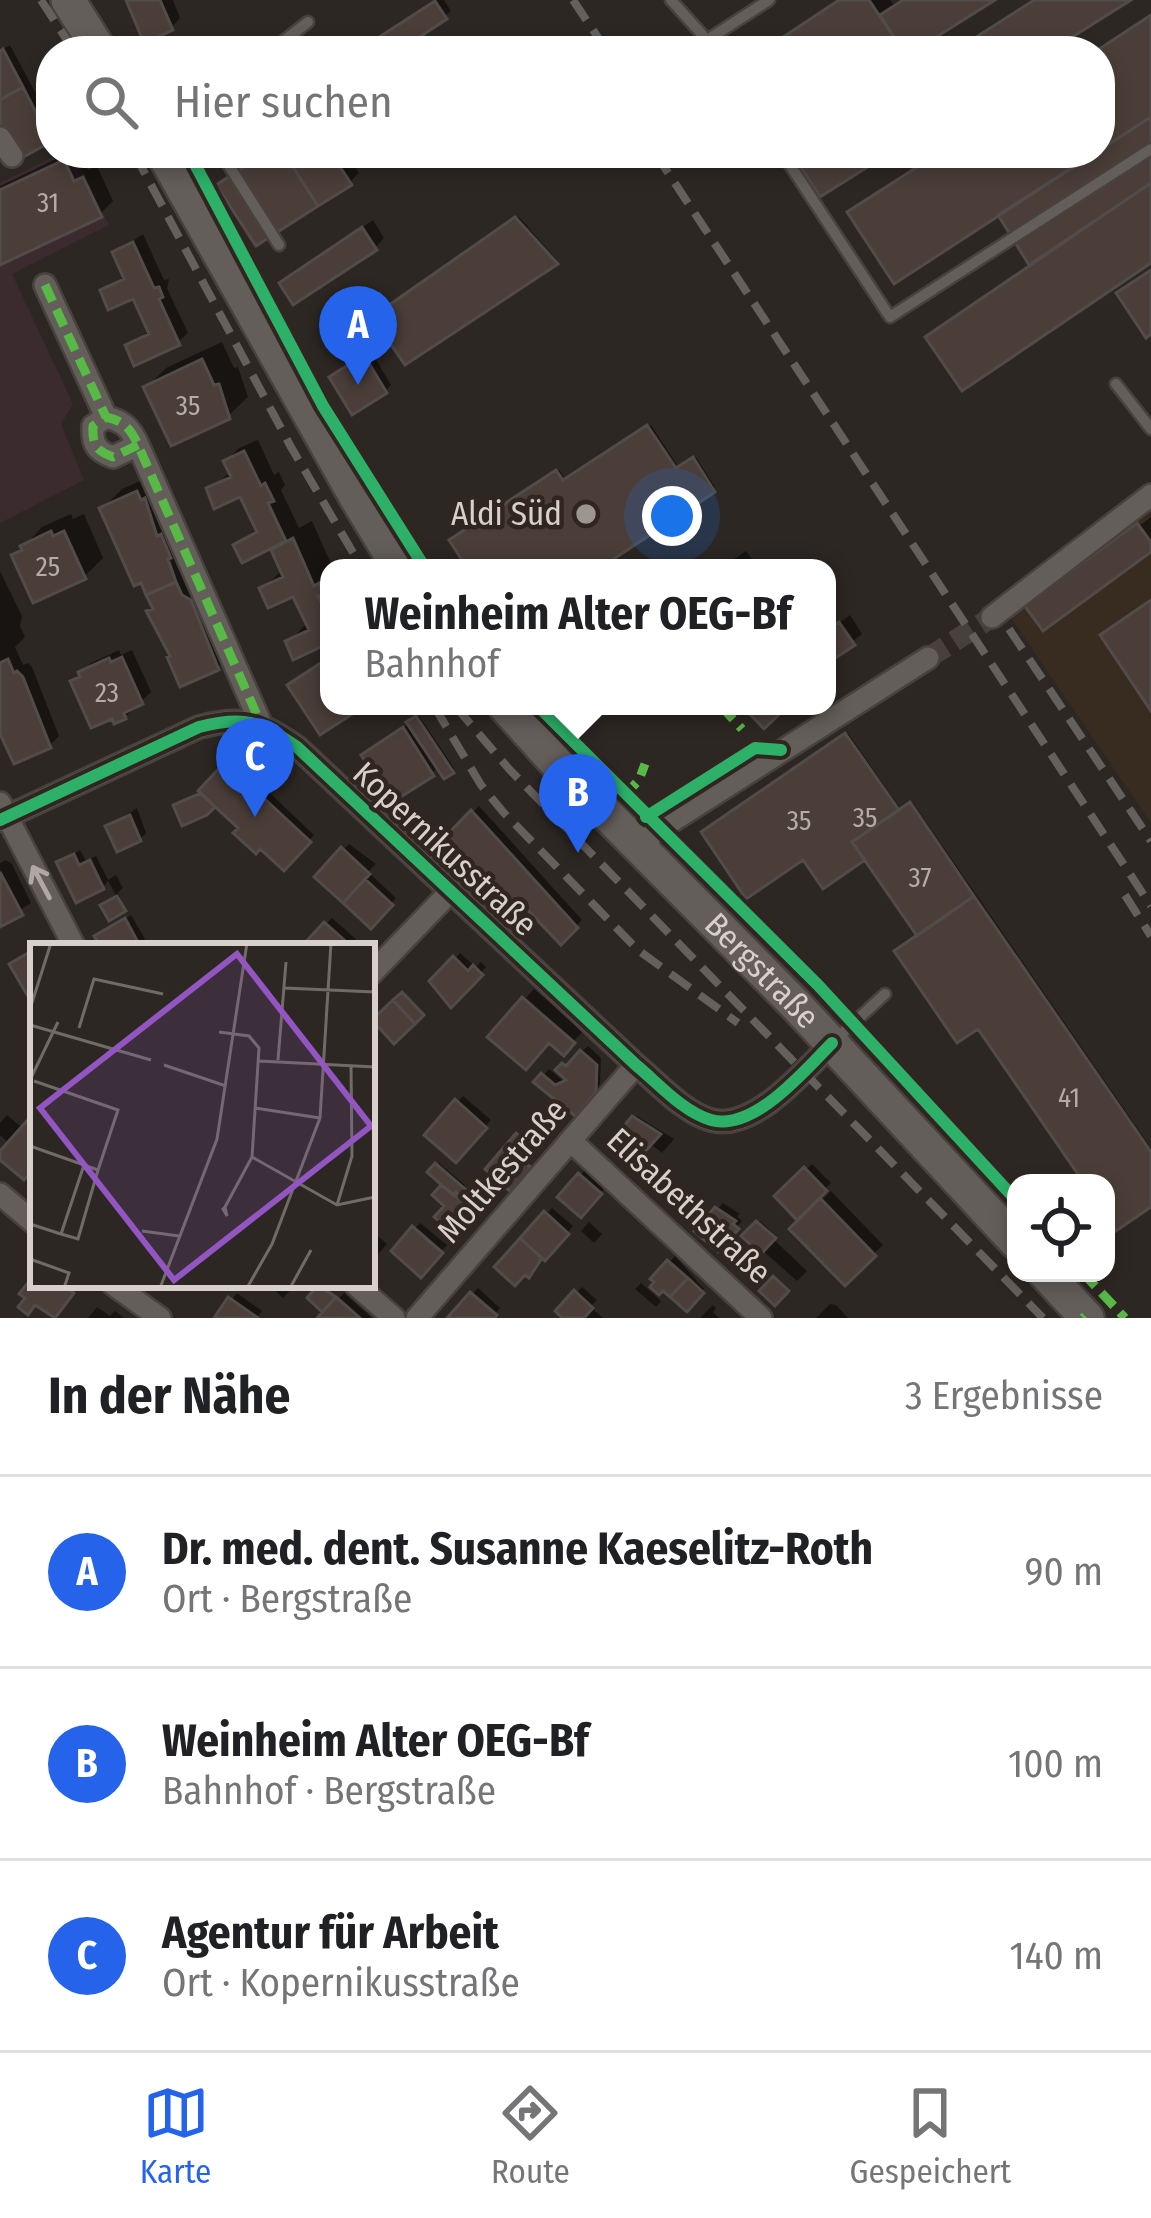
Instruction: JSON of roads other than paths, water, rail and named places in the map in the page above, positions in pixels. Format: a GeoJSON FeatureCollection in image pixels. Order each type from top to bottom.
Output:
{"type":"FeatureCollection","features":[{"type":"Feature","properties":{"kind":"main road"},"geometry":{"type":"LineString","coordinates":[[68,0],[91,36]]}},
{"type":"Feature","properties":{"kind":"main road"},"geometry":{"type":"LineString","coordinates":[[177,168],[394,559]]}},
{"type":"Feature","properties":{"kind":"main road","name":"Bergstraße"},"geometry":{"type":"LineString","coordinates":[[514,715],[832,1043],[1007,1232]]}},
{"type":"Feature","properties":{"kind":"main road"},"geometry":{"type":"LineString","coordinates":[[1053,1282],[1087,1318]]}},
{"type":"Feature","properties":{"kind":"street","name":"Kopernikusstraße"},"geometry":{"type":"LineString","coordinates":[[45,285],[106,417]]}},
{"type":"Feature","properties":{"kind":"street","name":"Kopernikusstraße"},"geometry":{"type":"LineString","coordinates":[[138,445],[113,457],[100,452],[92,441],[93,426],[106,417],[121,421],[138,445],[260,722],[297,747],[636,1065],[686,1106],[712,1120],[736,1120],[770,1103],[832,1043]]}},
{"type":"Feature","properties":{"kind":"street"},"geometry":{"type":"LineString","coordinates":[[992,616],[1151,495]]}},
{"type":"Feature","properties":{"kind":"street"},"geometry":{"type":"LineString","coordinates":[[639,845],[928,658]]}},
{"type":"Feature","properties":{"kind":"street"},"geometry":{"type":"LineString","coordinates":[[72,943],[2,813],[199,727],[219,721],[260,722]]}},
{"type":"Feature","properties":{"kind":"street"},"geometry":{"type":"LineString","coordinates":[[375,970],[451,891]]}},
{"type":"Feature","properties":{"kind":"street","name":"Moltkestraße"},"geometry":{"type":"LineString","coordinates":[[417,1318],[636,1065]]}},
{"type":"Feature","properties":{"kind":"street","name":"Elisabethstraße"},"geometry":{"type":"LineString","coordinates":[[572,1142],[761,1318]]}},
{"type":"Feature","properties":{"kind":"street"},"geometry":{"type":"LineString","coordinates":[[0,1194],[30,1219]]}},
{"type":"Feature","properties":{"kind":"street"},"geometry":{"type":"LineString","coordinates":[[118,1288],[160,1318]]}},
{"type":"Feature","properties":{"kind":"street"},"geometry":{"type":"LineString","coordinates":[[359,1288],[394,1318]]}},
{"type":"Feature","properties":{"kind":"lane"},"geometry":{"type":"LineString","coordinates":[[671,0],[702,36]]}},
{"type":"Feature","properties":{"kind":"lane"},"geometry":{"type":"LineString","coordinates":[[722,36],[769,0]]}},
{"type":"Feature","properties":{"kind":"lane"},"geometry":{"type":"LineString","coordinates":[[291,36],[308,22]]}},
{"type":"Feature","properties":{"kind":"lane"},"geometry":{"type":"LineString","coordinates":[[792,168],[890,317],[1151,149]]}},
{"type":"Feature","properties":{"kind":"lane"},"geometry":{"type":"LineString","coordinates":[[230,168],[279,245]]}},
{"type":"Feature","properties":{"kind":"lane"},"geometry":{"type":"LineString","coordinates":[[1116,384],[1151,430]]}},
{"type":"Feature","properties":{"kind":"lane"},"geometry":{"type":"LineString","coordinates":[[832,1043],[885,994]]}},
{"type":"Feature","properties":{"kind":"tunnel"},"geometry":{"type":"LineString","coordinates":[[928,658],[992,617]]}},
{"type":"Feature","properties":{"kind":"railway"},"geometry":{"type":"LineString","coordinates":[[41,0],[64,36]]}},
{"type":"Feature","properties":{"kind":"railway"},"geometry":{"type":"LineString","coordinates":[[573,0],[597,36]]}},
{"type":"Feature","properties":{"kind":"railway"},"geometry":{"type":"LineString","coordinates":[[142,168],[291,447],[357,559]]}},
{"type":"Feature","properties":{"kind":"railway"},"geometry":{"type":"LineString","coordinates":[[665,168],[1151,906]]}},
{"type":"Feature","properties":{"kind":"railway"},"geometry":{"type":"LineString","coordinates":[[1009,629],[1151,841]]}},
{"type":"Feature","properties":{"kind":"railway"},"geometry":{"type":"LineString","coordinates":[[439,715],[481,785],[504,813],[638,950],[738,1023]]}},
{"type":"Feature","properties":{"kind":"railway"},"geometry":{"type":"LineString","coordinates":[[463,715],[509,769],[1043,1318]]}},
{"type":"Feature","properties":{"kind":"railway"},"geometry":{"type":"LineString","coordinates":[[1125,895],[1151,936]]}},
{"type":"Feature","properties":{"kind":"place","name":"Dr. med. dent. Susanne Kaeselitz-Roth"},"geometry":{"type":"Point","coordinates":[358,385]}},
{"type":"Feature","properties":{"kind":"place","name":"Aldi Süd"},"geometry":{"type":"Point","coordinates":[586,514]}},
{"type":"Feature","properties":{"kind":"place","name":"Agentur für Arbeit"},"geometry":{"type":"Point","coordinates":[255,817]}},
{"type":"Feature","properties":{"kind":"place","name":"Weinheim Alter OEG-Bf"},"geometry":{"type":"Point","coordinates":[578,853]}}]}
